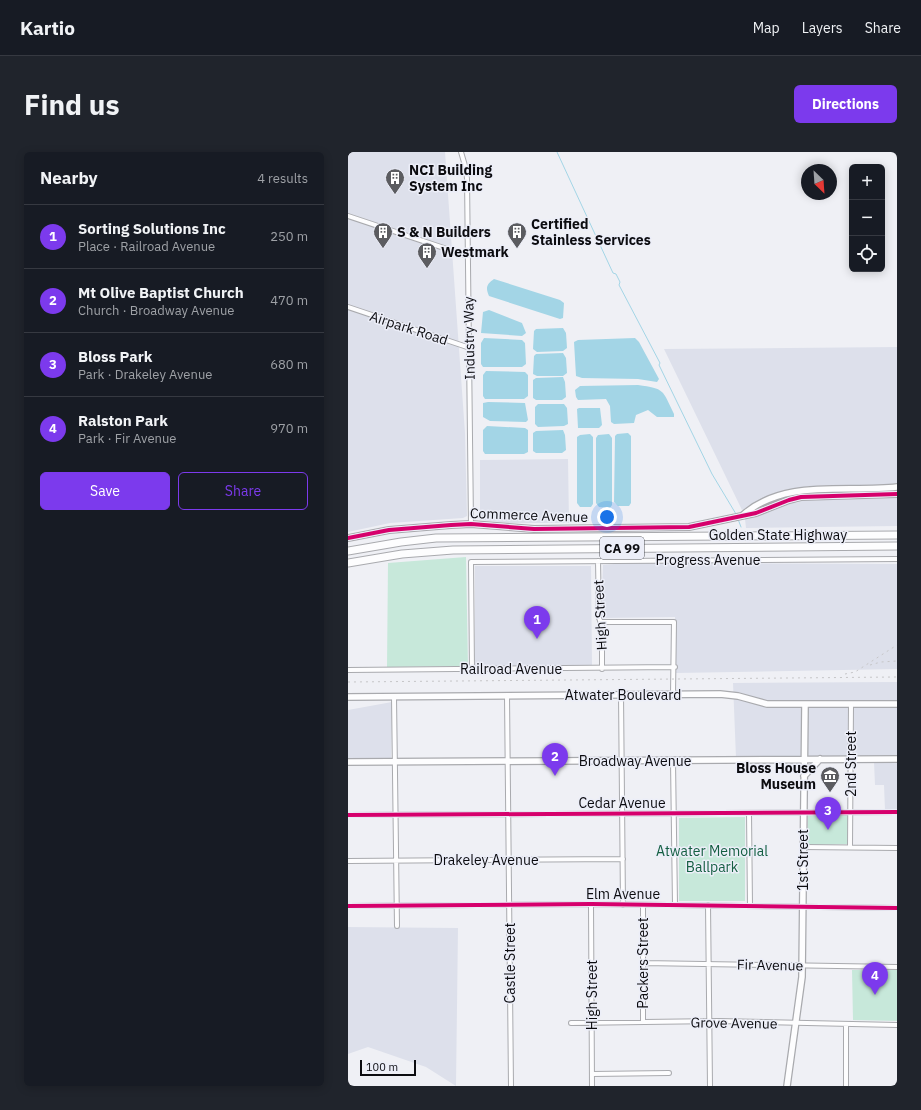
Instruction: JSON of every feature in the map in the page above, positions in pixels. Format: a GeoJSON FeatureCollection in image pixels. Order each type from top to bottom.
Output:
{"type":"FeatureCollection","features":[{"type":"Feature","properties":{"kind":"highway","name":"Golden State Highway"},"geometry":{"type":"LineString","coordinates":[[348,551],[401,542],[450,538],[897,534]]}},
{"type":"Feature","properties":{"kind":"highway","name":"Golden State Highway"},"geometry":{"type":"LineString","coordinates":[[348,564],[402,554],[453,550],[897,546]]}},
{"type":"Feature","properties":{"kind":"street","name":"Industry Way"},"geometry":{"type":"LineString","coordinates":[[461,152],[466,169],[470,348],[471,524]]}},
{"type":"Feature","properties":{"kind":"street"},"geometry":{"type":"LineString","coordinates":[[348,216],[468,256]]}},
{"type":"Feature","properties":{"kind":"street","name":"Airpark Road"},"geometry":{"type":"LineString","coordinates":[[348,307],[470,348]]}},
{"type":"Feature","properties":{"kind":"street","name":"Commerce Avenue"},"geometry":{"type":"LineString","coordinates":[[743,515],[752,508],[774,498],[801,490],[897,487]]}},
{"type":"Feature","properties":{"kind":"street","name":"Commerce Avenue"},"geometry":{"type":"LineString","coordinates":[[348,538],[409,528],[471,524],[519,528],[689,527],[756,513],[801,497],[897,494]]}},
{"type":"Feature","properties":{"kind":"street","name":"Progress Avenue"},"geometry":{"type":"LineString","coordinates":[[472,670],[471,562],[897,559]]}},
{"type":"Feature","properties":{"kind":"street","name":"High Street"},"geometry":{"type":"LineString","coordinates":[[598,561],[599,618],[602,625],[602,669]]}},
{"type":"Feature","properties":{"kind":"street"},"geometry":{"type":"LineString","coordinates":[[600,622],[674,622],[675,667],[673,694]]}},
{"type":"Feature","properties":{"kind":"street","name":"Railroad Avenue"},"geometry":{"type":"LineString","coordinates":[[348,670],[602,669],[675,667]]}},
{"type":"Feature","properties":{"kind":"street"},"geometry":{"type":"LineString","coordinates":[[621,694],[623,904]]}},
{"type":"Feature","properties":{"kind":"street","name":"Atwater Boulevard"},"geometry":{"type":"LineString","coordinates":[[348,697],[720,694],[738,696],[767,704],[897,704]]}},
{"type":"Feature","properties":{"kind":"street","name":"Castle Street"},"geometry":{"type":"LineString","coordinates":[[507,696],[511,1086]]}},
{"type":"Feature","properties":{"kind":"street"},"geometry":{"type":"LineString","coordinates":[[394,697],[396,926]]}},
{"type":"Feature","properties":{"kind":"street","name":"1st Street"},"geometry":{"type":"LineString","coordinates":[[787,1086],[802,965],[805,704]]}},
{"type":"Feature","properties":{"kind":"street","name":"2nd Street"},"geometry":{"type":"LineString","coordinates":[[850,847],[851,704]]}},
{"type":"Feature","properties":{"kind":"street"},"geometry":{"type":"LineString","coordinates":[[804,776],[820,759]]}},
{"type":"Feature","properties":{"kind":"street","name":"Broadway Avenue"},"geometry":{"type":"LineString","coordinates":[[348,762],[897,759]]}},
{"type":"Feature","properties":{"kind":"street"},"geometry":{"type":"LineString","coordinates":[[673,760],[675,905]]}},
{"type":"Feature","properties":{"kind":"street","name":"Cedar Avenue"},"geometry":{"type":"LineString","coordinates":[[348,816],[897,812]]}},
{"type":"Feature","properties":{"kind":"street"},"geometry":{"type":"LineString","coordinates":[[749,813],[750,906]]}},
{"type":"Feature","properties":{"kind":"street"},"geometry":{"type":"LineString","coordinates":[[803,847],[897,848]]}},
{"type":"Feature","properties":{"kind":"street","name":"Drakeley Avenue"},"geometry":{"type":"LineString","coordinates":[[348,861],[623,859]]}},
{"type":"Feature","properties":{"kind":"street","name":"High Street"},"geometry":{"type":"LineString","coordinates":[[591,904],[592,1086]]}},
{"type":"Feature","properties":{"kind":"street","name":"Elm Avenue"},"geometry":{"type":"LineString","coordinates":[[348,906],[623,904],[897,908]]}},
{"type":"Feature","properties":{"kind":"street","name":"Packers Street"},"geometry":{"type":"LineString","coordinates":[[643,905],[643,1022]]}},
{"type":"Feature","properties":{"kind":"street"},"geometry":{"type":"LineString","coordinates":[[708,905],[710,1086]]}},
{"type":"Feature","properties":{"kind":"street","name":"Fir Avenue"},"geometry":{"type":"LineString","coordinates":[[643,963],[897,967]]}},
{"type":"Feature","properties":{"kind":"street","name":"Grove Avenue"},"geometry":{"type":"LineString","coordinates":[[571,1023],[709,1022],[897,1025]]}},
{"type":"Feature","properties":{"kind":"street"},"geometry":{"type":"LineString","coordinates":[[846,1024],[846,1086]]}},
{"type":"Feature","properties":{"kind":"street"},"geometry":{"type":"LineString","coordinates":[[592,1074],[668,1073]]}},
{"type":"Feature","properties":{"kind":"shaded area"},"geometry":{"type":"Polygon","coordinates":[[[348,152],[445,152],[465,433],[467,516],[463,518],[390,523],[348,532],[348,152]]]}},
{"type":"Feature","properties":{"kind":"shaded area"},"geometry":{"type":"Polygon","coordinates":[[[897,347],[897,483],[886,485],[809,486],[784,491],[742,510],[664,349],[897,347]]]}},
{"type":"Feature","properties":{"kind":"shaded area"},"geometry":{"type":"Polygon","coordinates":[[[568,459],[569,523],[510,523],[480,520],[480,460],[568,459]]]}},
{"type":"Feature","properties":{"kind":"shaded area"},"geometry":{"type":"Polygon","coordinates":[[[897,496],[897,526],[746,528],[745,519],[765,513],[794,501],[796,503],[808,499],[881,498],[897,496]]]}},
{"type":"Feature","properties":{"kind":"shaded area"},"geometry":{"type":"Polygon","coordinates":[[[627,563],[897,564],[897,669],[676,673],[675,617],[601,618],[603,565],[627,563]]]}},
{"type":"Feature","properties":{"kind":"shaded area"},"geometry":{"type":"Polygon","coordinates":[[[475,566],[591,566],[592,666],[475,667],[475,566]]]}},
{"type":"Feature","properties":{"kind":"shaded area"},"geometry":{"type":"Polygon","coordinates":[[[897,682],[897,810],[885,810],[884,785],[875,785],[874,762],[736,758],[733,683],[897,682]]]}},
{"type":"Feature","properties":{"kind":"shaded area"},"geometry":{"type":"Polygon","coordinates":[[[392,702],[391,758],[348,758],[348,710],[392,702]]]}},
{"type":"Feature","properties":{"kind":"shaded area"},"geometry":{"type":"Polygon","coordinates":[[[348,927],[458,928],[456,1086],[426,1067],[368,1047],[348,1054],[348,927]]]}},
{"type":"Feature","properties":{"kind":"green space"},"geometry":{"type":"Polygon","coordinates":[[[466,557],[468,666],[387,667],[388,563],[466,557]]]}},
{"type":"Feature","properties":{"kind":"green space"},"geometry":{"type":"Polygon","coordinates":[[[850,814],[849,844],[807,845],[808,816],[850,814]]]}},
{"type":"Feature","properties":{"kind":"green space","name":"Atwater Memorial Ballpark"},"geometry":{"type":"Polygon","coordinates":[[[745,817],[745,901],[679,901],[679,818],[745,817]]]}},
{"type":"Feature","properties":{"kind":"green space"},"geometry":{"type":"Polygon","coordinates":[[[852,970],[897,970],[897,1021],[853,1020],[852,970]]]}},
{"type":"Feature","properties":{"kind":"water"},"geometry":{"type":"Polygon","coordinates":[[[494,279],[560,300],[564,303],[563,318],[560,319],[489,296],[487,286],[494,279]]]}},
{"type":"Feature","properties":{"kind":"water"},"geometry":{"type":"Polygon","coordinates":[[[489,310],[522,323],[526,333],[522,336],[481,333],[483,312],[489,310]]]}},
{"type":"Feature","properties":{"kind":"water"},"geometry":{"type":"Polygon","coordinates":[[[563,328],[566,333],[567,348],[563,351],[537,352],[533,349],[534,331],[536,329],[563,328]]]}},
{"type":"Feature","properties":{"kind":"water"},"geometry":{"type":"Polygon","coordinates":[[[484,338],[522,340],[525,343],[526,364],[522,367],[483,367],[481,364],[481,343],[484,338]]]}},
{"type":"Feature","properties":{"kind":"water"},"geometry":{"type":"Polygon","coordinates":[[[635,338],[639,342],[659,379],[657,382],[638,379],[582,378],[576,376],[574,342],[578,340],[635,338]]]}},
{"type":"Feature","properties":{"kind":"water"},"geometry":{"type":"Polygon","coordinates":[[[563,353],[566,358],[567,373],[563,376],[537,376],[533,374],[534,356],[536,354],[563,353]]]}},
{"type":"Feature","properties":{"kind":"water"},"geometry":{"type":"Polygon","coordinates":[[[486,371],[525,372],[528,375],[528,396],[524,399],[485,399],[483,396],[483,375],[486,371]]]}},
{"type":"Feature","properties":{"kind":"water"},"geometry":{"type":"Polygon","coordinates":[[[563,377],[565,382],[566,397],[562,400],[536,400],[533,398],[533,380],[536,378],[563,377]]]}},
{"type":"Feature","properties":{"kind":"water"},"geometry":{"type":"Polygon","coordinates":[[[638,385],[658,389],[662,392],[667,399],[674,417],[657,417],[648,410],[636,415],[634,423],[614,424],[611,422],[610,406],[606,399],[578,400],[575,390],[580,386],[638,385]]]}},
{"type":"Feature","properties":{"kind":"water"},"geometry":{"type":"Polygon","coordinates":[[[483,403],[525,403],[528,420],[526,422],[490,421],[483,417],[483,403]]]}},
{"type":"Feature","properties":{"kind":"water"},"geometry":{"type":"Polygon","coordinates":[[[538,404],[564,404],[567,408],[568,424],[564,426],[538,427],[535,424],[535,407],[538,404]]]}},
{"type":"Feature","properties":{"kind":"water"},"geometry":{"type":"Polygon","coordinates":[[[600,408],[602,425],[599,428],[578,428],[577,409],[600,408]]]}},
{"type":"Feature","properties":{"kind":"water"},"geometry":{"type":"Polygon","coordinates":[[[487,426],[525,428],[528,430],[528,452],[524,454],[485,454],[483,451],[483,430],[487,426]]]}},
{"type":"Feature","properties":{"kind":"water"},"geometry":{"type":"Polygon","coordinates":[[[563,430],[565,435],[566,450],[562,453],[536,453],[533,451],[533,433],[536,431],[563,430]]]}},
{"type":"Feature","properties":{"kind":"water"},"geometry":{"type":"Polygon","coordinates":[[[628,433],[631,436],[631,503],[629,506],[618,506],[614,502],[615,436],[617,434],[628,433]]]}},
{"type":"Feature","properties":{"kind":"water"},"geometry":{"type":"Polygon","coordinates":[[[590,434],[593,437],[593,504],[591,507],[580,507],[577,503],[577,437],[580,435],[590,434]]]}},
{"type":"Feature","properties":{"kind":"water"},"geometry":{"type":"Polygon","coordinates":[[[609,434],[612,438],[612,505],[610,508],[599,507],[596,503],[596,438],[598,435],[609,434]]]}},
{"type":"Feature","properties":{"kind":"waterway"},"geometry":{"type":"LineString","coordinates":[[557,152],[613,273],[616,274],[620,282],[619,285],[660,363],[659,365],[712,474],[736,514]]}},
{"type":"Feature","properties":{"kind":"waterway"},"geometry":{"type":"LineString","coordinates":[[738,519],[741,527]]}},
{"type":"Feature","properties":{"kind":"railway"},"geometry":{"type":"LineString","coordinates":[[845,674],[855,672],[897,645]]}},
{"type":"Feature","properties":{"kind":"railway"},"geometry":{"type":"LineString","coordinates":[[870,665],[881,662],[897,661]]}},
{"type":"Feature","properties":{"kind":"railway"},"geometry":{"type":"LineString","coordinates":[[348,682],[897,677]]}},
{"type":"Feature","properties":{"kind":"cycle path"},"geometry":{"type":"LineString","coordinates":[[348,538],[389,530],[471,524],[534,529],[689,527],[756,513],[801,497],[897,494]]}},
{"type":"Feature","properties":{"kind":"cycle path"},"geometry":{"type":"LineString","coordinates":[[348,815],[897,812]]}},
{"type":"Feature","properties":{"kind":"cycle path"},"geometry":{"type":"LineString","coordinates":[[348,906],[591,904],[897,908]]}},
{"type":"Feature","properties":{"kind":"place","name":"NCI Building System Inc"},"geometry":{"type":"Point","coordinates":[395,195]}},
{"type":"Feature","properties":{"kind":"place","name":"S & N Builders"},"geometry":{"type":"Point","coordinates":[383,249]}},
{"type":"Feature","properties":{"kind":"place","name":"Certified Stainless Services"},"geometry":{"type":"Point","coordinates":[517,249]}},
{"type":"Feature","properties":{"kind":"place","name":"Westmark"},"geometry":{"type":"Point","coordinates":[427,269]}},
{"type":"Feature","properties":{"kind":"place","name":"Sorting Solutions Inc"},"geometry":{"type":"Point","coordinates":[537,639]}},
{"type":"Feature","properties":{"kind":"place","name":"Mt Olive Baptist Church"},"geometry":{"type":"Point","coordinates":[555,776]}},
{"type":"Feature","properties":{"kind":"place","name":"Bloss House Museum"},"geometry":{"type":"Point","coordinates":[830,793]}},
{"type":"Feature","properties":{"kind":"place","name":"Bloss Park"},"geometry":{"type":"Point","coordinates":[828,830]}},
{"type":"Feature","properties":{"kind":"place","name":"Ralston Park"},"geometry":{"type":"Point","coordinates":[875,995]}}]}
